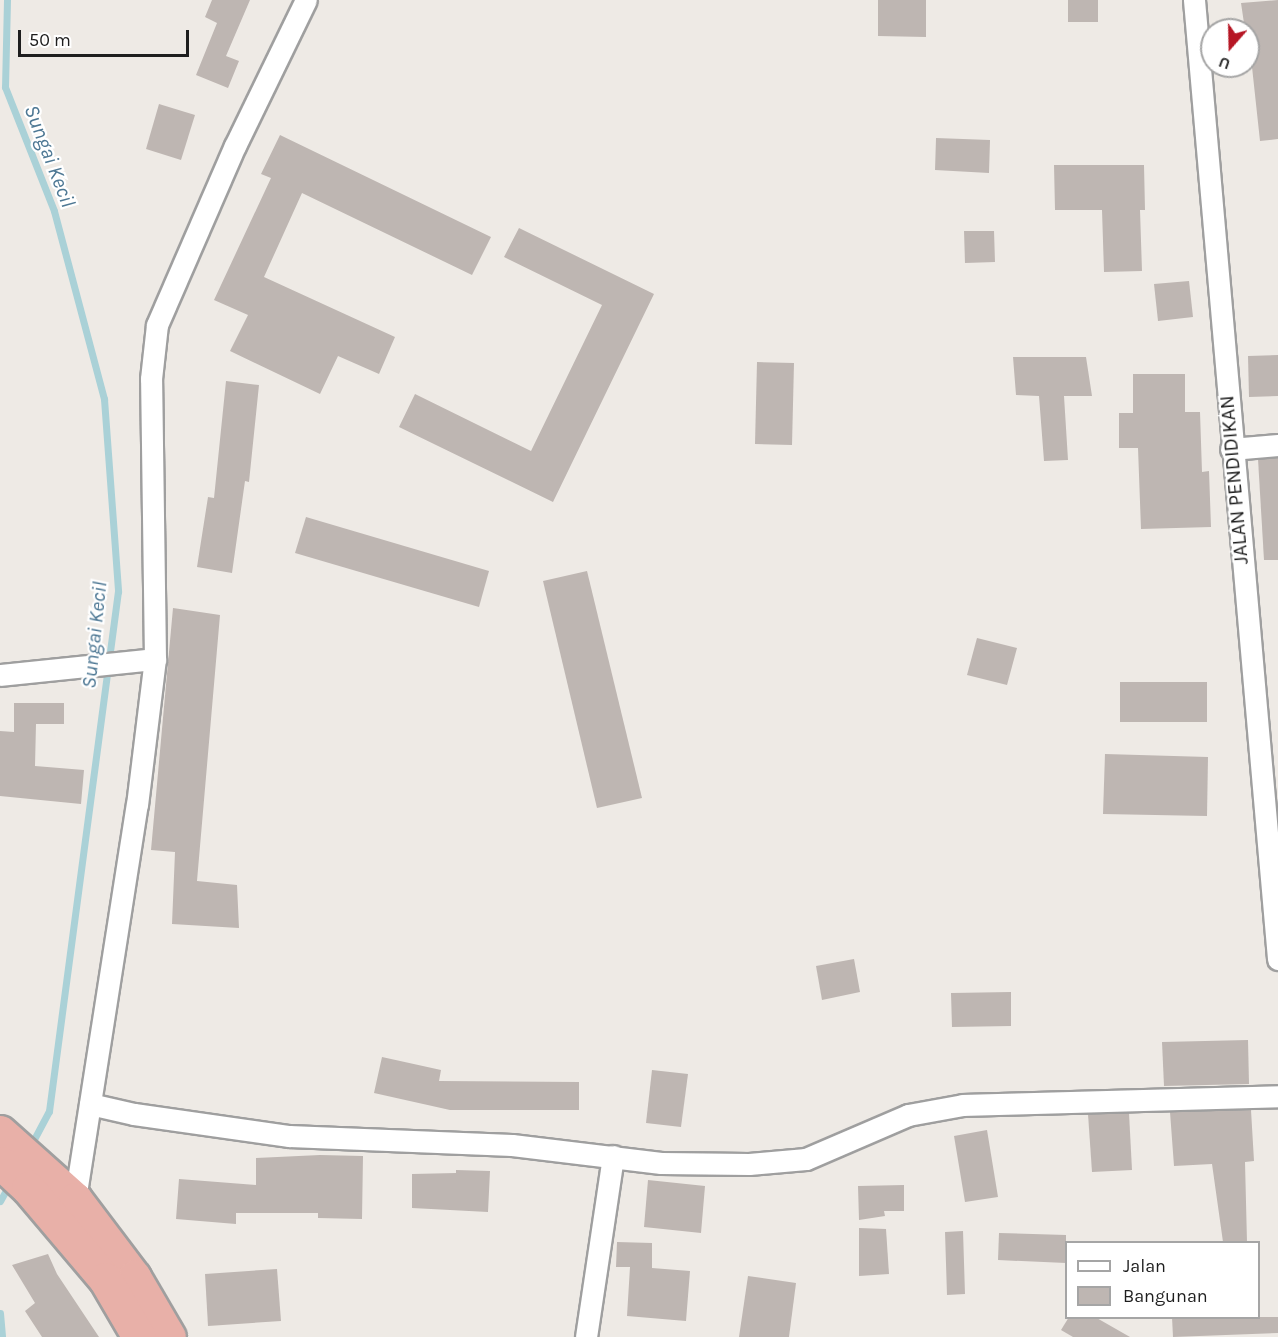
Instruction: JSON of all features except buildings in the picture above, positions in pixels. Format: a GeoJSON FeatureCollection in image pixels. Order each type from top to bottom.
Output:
{"type":"FeatureCollection","features":[{"type":"Feature","properties":{"kind":"highway"},"geometry":{"type":"LineString","coordinates":[[0,1132],[105,1279],[139,1337]]}},
{"type":"Feature","properties":{"kind":"highway"},"geometry":{"type":"LineString","coordinates":[[0,1162],[75,1199],[134,1277],[169,1337]]}},
{"type":"Feature","properties":{"kind":"street"},"geometry":{"type":"LineString","coordinates":[[75,1199],[137,805],[155,659],[151,379],[157,325],[212,196],[306,0]]}},
{"type":"Feature","properties":{"kind":"street","name":"JALAN PENDIDIKAN"},"geometry":{"type":"LineString","coordinates":[[1194,0],[1231,449],[1273,855],[1278,958]]}},
{"type":"Feature","properties":{"kind":"street"},"geometry":{"type":"LineString","coordinates":[[1231,449],[1278,445]]}},
{"type":"Feature","properties":{"kind":"street"},"geometry":{"type":"LineString","coordinates":[[0,675],[155,659]]}},
{"type":"Feature","properties":{"kind":"street"},"geometry":{"type":"LineString","coordinates":[[90,1104],[134,1114],[289,1136],[512,1145],[661,1163],[783,1162],[806,1159],[908,1115],[963,1105],[1278,1096]]}},
{"type":"Feature","properties":{"kind":"street"},"geometry":{"type":"LineString","coordinates":[[586,1337],[613,1156]]}},
{"type":"Feature","properties":{"kind":"waterway","name":"Sungai Kecil"},"geometry":{"type":"LineString","coordinates":[[7,0],[5,87],[54,211],[104,399],[118,591],[49,1111],[30,1146]]}},
{"type":"Feature","properties":{"kind":"waterway","name":"Sungai Kecil"},"geometry":{"type":"LineString","coordinates":[[0,1201],[10,1183]]}},
{"type":"Feature","properties":{"kind":"waterway","name":"Sungai Kecil"},"geometry":{"type":"LineString","coordinates":[[0,1313],[2,1337]]}}]}
